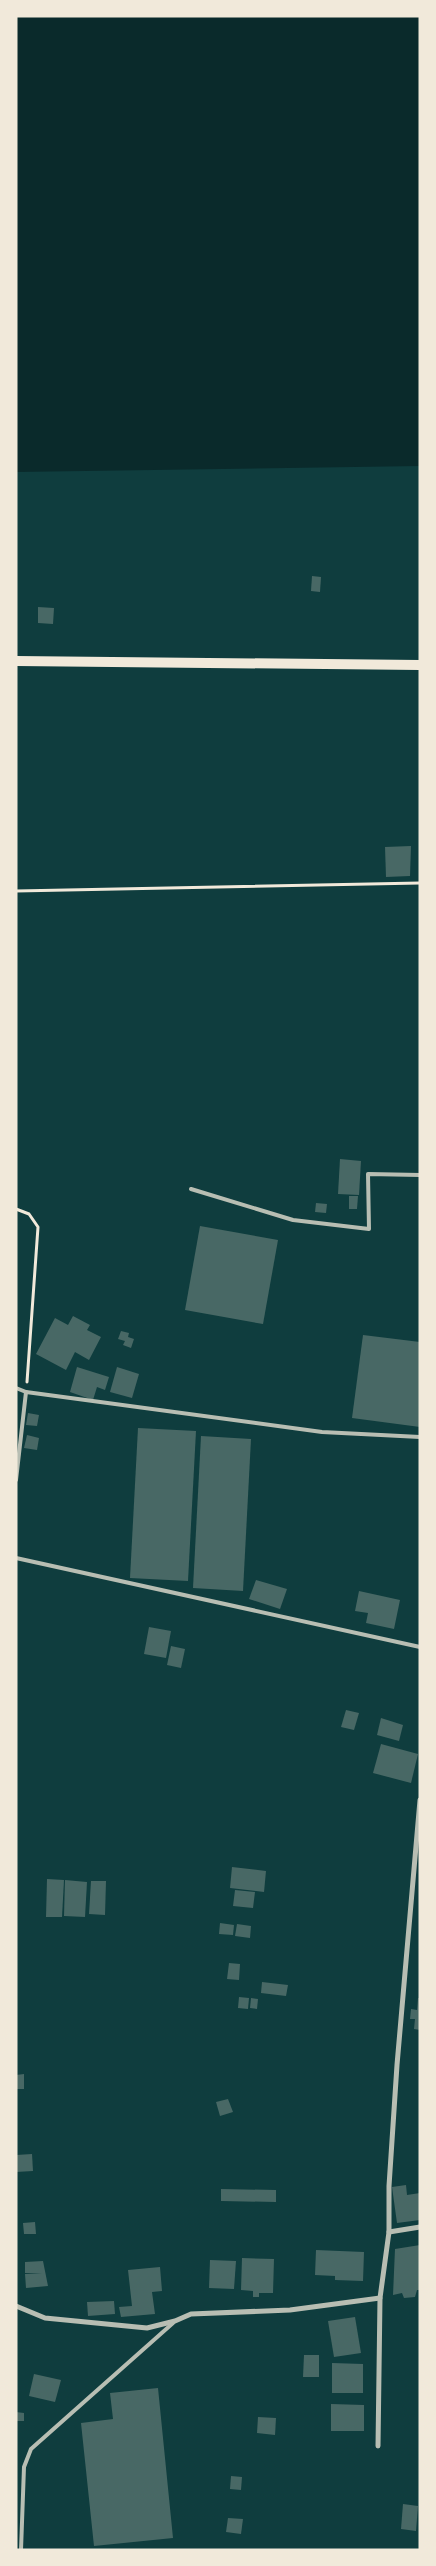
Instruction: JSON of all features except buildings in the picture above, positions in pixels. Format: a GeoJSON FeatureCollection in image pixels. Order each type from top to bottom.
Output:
{"type":"FeatureCollection","features":[{"type":"Feature","properties":{"kind":"main road"},"geometry":{"type":"LineString","coordinates":[[16,661],[420,665]]}},
{"type":"Feature","properties":{"kind":"street"},"geometry":{"type":"LineString","coordinates":[[378,2446],[380,2298],[389,2232],[389,2186],[395,2095],[420,1800]]}},
{"type":"Feature","properties":{"kind":"street"},"geometry":{"type":"LineString","coordinates":[[389,2232],[420,2227]]}},
{"type":"Feature","properties":{"kind":"street"},"geometry":{"type":"LineString","coordinates":[[16,2306],[45,2318],[147,2328],[175,2321],[191,2314],[290,2310],[380,2298]]}},
{"type":"Feature","properties":{"kind":"lane"},"geometry":{"type":"LineString","coordinates":[[191,1188],[293,1220],[369,1229],[368,1174],[420,1175]]}},
{"type":"Feature","properties":{"kind":"lane"},"geometry":{"type":"LineString","coordinates":[[16,1388],[26,1392],[322,1432],[420,1438]]}},
{"type":"Feature","properties":{"kind":"lane"},"geometry":{"type":"LineString","coordinates":[[16,1480],[26,1392]]}},
{"type":"Feature","properties":{"kind":"lane"},"geometry":{"type":"LineString","coordinates":[[16,1558],[420,1647]]}},
{"type":"Feature","properties":{"kind":"lane"},"geometry":{"type":"LineString","coordinates":[[20,2550],[24,2467],[31,2449],[175,2321]]}},
{"type":"Feature","properties":{"kind":"path"},"geometry":{"type":"LineString","coordinates":[[16,891],[420,883]]}},
{"type":"Feature","properties":{"kind":"path"},"geometry":{"type":"LineString","coordinates":[[16,1209],[29,1214],[38,1227],[26,1392]]}},
{"type":"Feature","properties":{"kind":"water"},"geometry":{"type":"Polygon","coordinates":[[[16,16],[420,16],[420,466],[16,472],[16,16]]]}}]}
